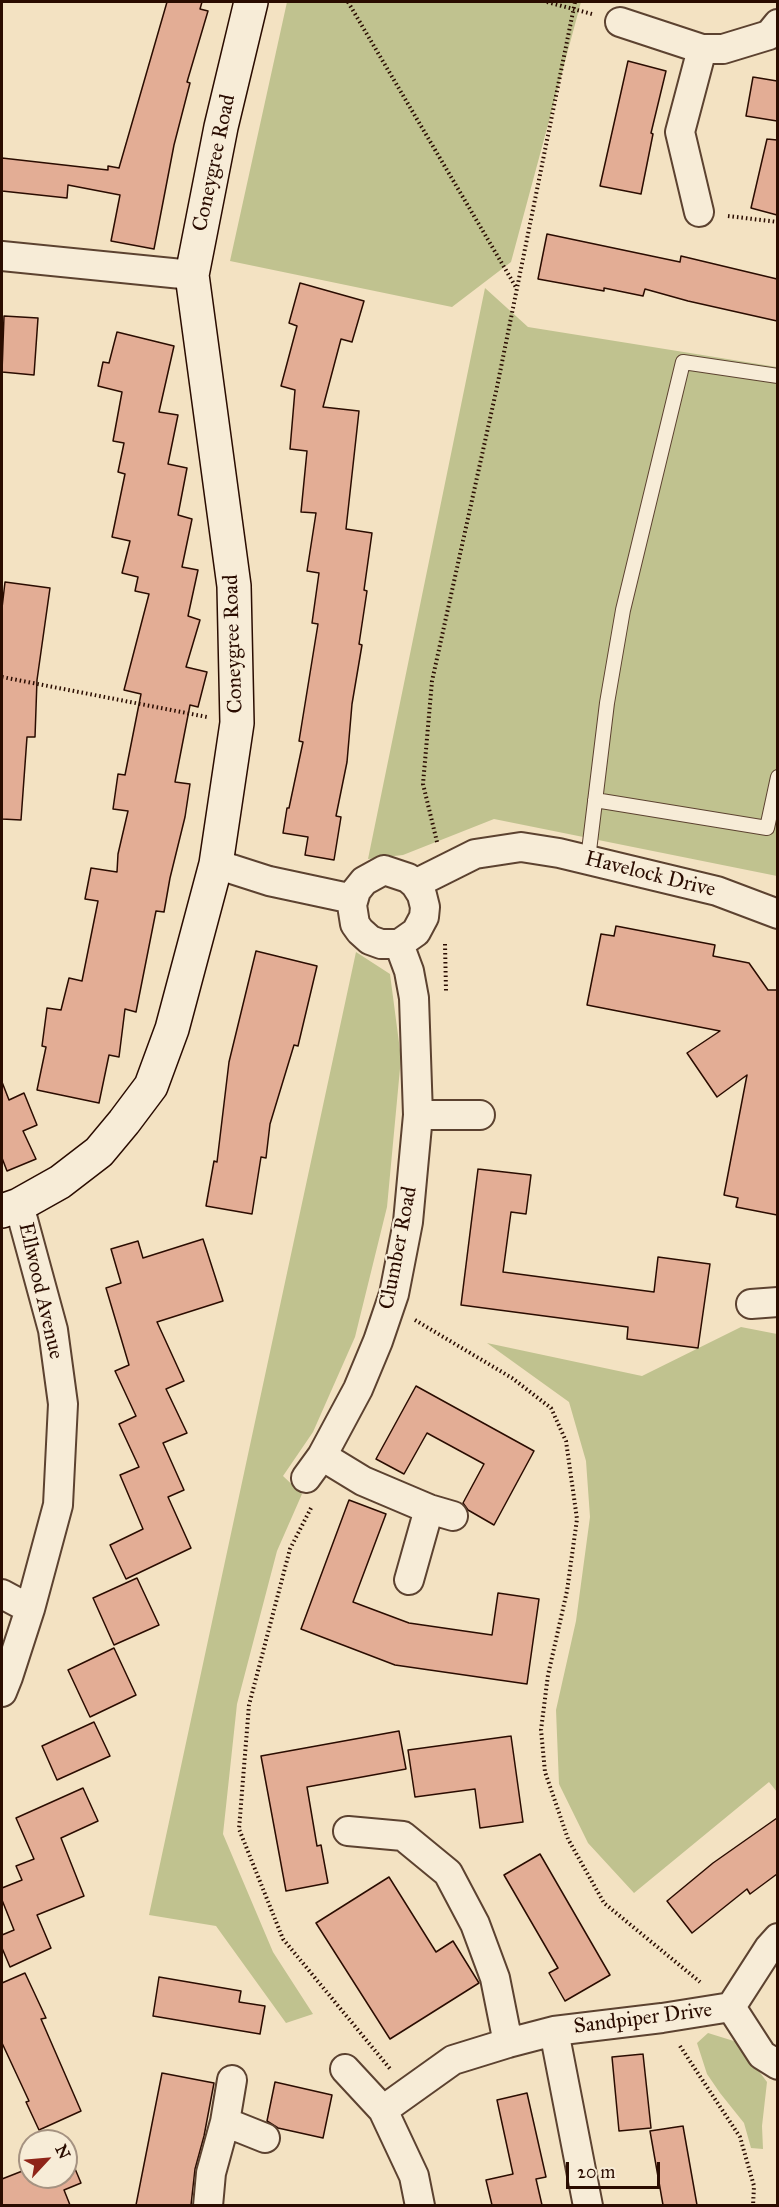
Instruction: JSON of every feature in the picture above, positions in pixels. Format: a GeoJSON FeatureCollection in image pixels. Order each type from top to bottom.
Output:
{"type":"FeatureCollection","features":[{"type":"Feature","properties":{"kind":"street","name":"Coneygree Road"},"geometry":{"type":"LineString","coordinates":[[10,1208],[60,1182],[99,1152],[151,1086],[172,1029],[216,864],[237,723],[234,586],[192,275],[221,127],[250,2]]}},
{"type":"Feature","properties":{"kind":"street"},"geometry":{"type":"LineString","coordinates":[[620,22],[702,49],[723,49],[769,34],[777,24]]}},
{"type":"Feature","properties":{"kind":"street"},"geometry":{"type":"LineString","coordinates":[[699,212],[680,132],[702,49]]}},
{"type":"Feature","properties":{"kind":"street"},"geometry":{"type":"LineString","coordinates":[[2,256],[192,275]]}},
{"type":"Feature","properties":{"kind":"street","name":"Havelock Drive"},"geometry":{"type":"LineString","coordinates":[[415,884],[475,854],[521,847],[588,860],[717,891],[777,914]]}},
{"type":"Feature","properties":{"kind":"street"},"geometry":{"type":"LineString","coordinates":[[216,864],[269,881],[353,899]]}},
{"type":"Feature","properties":{"kind":"street"},"geometry":{"type":"LineString","coordinates":[[384,870],[408,878],[415,884],[422,895],[425,907],[424,917],[416,932],[399,944],[381,944],[370,940],[355,924],[353,899],[364,881],[384,870]]}},
{"type":"Feature","properties":{"kind":"street","name":"Clumber Road"},"geometry":{"type":"LineString","coordinates":[[399,944],[409,971],[414,998],[418,1115],[408,1222],[394,1294],[378,1341],[358,1389],[314,1467],[363,1481],[441,1512],[409,1580]]}},
{"type":"Feature","properties":{"kind":"street"},"geometry":{"type":"LineString","coordinates":[[418,1115],[480,1115]]}},
{"type":"Feature","properties":{"kind":"street","name":"Ellwood Avenue"},"geometry":{"type":"LineString","coordinates":[[2,1692],[30,1609],[58,1505],[63,1404],[53,1330],[10,1208]]}},
{"type":"Feature","properties":{"kind":"street"},"geometry":{"type":"LineString","coordinates":[[2,1594],[30,1609]]}},
{"type":"Feature","properties":{"kind":"street"},"geometry":{"type":"LineString","coordinates":[[348,1831],[403,1836],[448,1873],[475,1924],[495,1978],[508,2043]]}},
{"type":"Feature","properties":{"kind":"street","name":"Sandpiper Drive"},"geometry":{"type":"LineString","coordinates":[[383,2110],[453,2060],[508,2043],[554,2031],[731,2007],[777,1938]]}},
{"type":"Feature","properties":{"kind":"street","name":"Sandpiper Drive"},"geometry":{"type":"LineString","coordinates":[[731,2007],[762,2055],[777,2065]]}},
{"type":"Feature","properties":{"kind":"street","name":"Sandpiper Drive"},"geometry":{"type":"LineString","coordinates":[[554,2031],[588,2205]]}},
{"type":"Feature","properties":{"kind":"street"},"geometry":{"type":"LineString","coordinates":[[345,2069],[383,2110],[414,2176],[420,2205]]}},
{"type":"Feature","properties":{"kind":"street"},"geometry":{"type":"LineString","coordinates":[[208,2205],[211,2173],[225,2122],[232,2080]]}},
{"type":"Feature","properties":{"kind":"street"},"geometry":{"type":"LineString","coordinates":[[225,2122],[266,2138]]}},
{"type":"Feature","properties":{"kind":"lane"},"geometry":{"type":"LineString","coordinates":[[588,860],[608,703],[623,610],[683,362],[777,376]]}},
{"type":"Feature","properties":{"kind":"lane"},"geometry":{"type":"LineString","coordinates":[[595,800],[768,828],[777,777]]}},
{"type":"Feature","properties":{"kind":"path"},"geometry":{"type":"LineString","coordinates":[[348,2],[518,289]]}},
{"type":"Feature","properties":{"kind":"path"},"geometry":{"type":"LineString","coordinates":[[547,2],[574,9]]}},
{"type":"Feature","properties":{"kind":"path"},"geometry":{"type":"LineString","coordinates":[[699,212],[777,222]]}},
{"type":"Feature","properties":{"kind":"path"},"geometry":{"type":"LineString","coordinates":[[2,677],[237,723]]}},
{"type":"Feature","properties":{"kind":"path"},"geometry":{"type":"LineString","coordinates":[[411,1318],[512,1378],[551,1408],[566,1441],[577,1519],[567,1591],[548,1675],[542,1730],[545,1772],[568,1839],[604,1903],[731,2007]]}},
{"type":"Feature","properties":{"kind":"path"},"geometry":{"type":"LineString","coordinates":[[662,2018],[740,2137],[754,2186],[753,2205]]}},
{"type":"Feature","properties":{"kind":"green space"},"geometry":{"type":"Polygon","coordinates":[[[287,2],[581,2],[511,262],[452,307],[230,261],[287,2]]]}},
{"type":"Feature","properties":{"kind":"green space"},"geometry":{"type":"Polygon","coordinates":[[[485,288],[528,327],[777,367],[777,876],[494,819],[403,855],[368,859],[485,288]]]}},
{"type":"Feature","properties":{"kind":"green space"},"geometry":{"type":"Polygon","coordinates":[[[356,952],[390,974],[401,1058],[387,1207],[355,1337],[313,1432],[283,1476],[302,1494],[277,1551],[237,1704],[223,1834],[273,1952],[313,2014],[286,2023],[216,1926],[149,1915],[356,952]]]}},
{"type":"Feature","properties":{"kind":"green space"},"geometry":{"type":"Polygon","coordinates":[[[741,1327],[777,1334],[777,1792],[769,1782],[634,1893],[588,1843],[559,1784],[556,1710],[576,1621],[590,1517],[586,1461],[569,1402],[487,1343],[642,1376],[741,1327]]]}},
{"type":"Feature","properties":{"kind":"green space"},"geometry":{"type":"Polygon","coordinates":[[[708,2033],[737,2042],[767,2082],[762,2126],[763,2149],[751,2148],[744,2123],[707,2074],[697,2043],[708,2033]]]}},
{"type":"Feature","properties":{"kind":"building"},"geometry":{"type":"Polygon","coordinates":[[[167,2],[202,2],[200,9],[208,11],[187,82],[190,83],[174,145],[154,249],[111,241],[120,195],[68,185],[67,198],[2,191],[2,158],[108,170],[108,166],[119,168],[167,2]]]}},
{"type":"Feature","properties":{"kind":"building"},"geometry":{"type":"Polygon","coordinates":[[[628,61],[666,71],[651,133],[653,134],[641,194],[600,186],[628,61]]]}},
{"type":"Feature","properties":{"kind":"building"},"geometry":{"type":"Polygon","coordinates":[[[753,77],[777,81],[777,121],[746,116],[753,77]]]}},
{"type":"Feature","properties":{"kind":"building"},"geometry":{"type":"Polygon","coordinates":[[[767,139],[777,140],[777,215],[751,208],[767,139]]]}},
{"type":"Feature","properties":{"kind":"building"},"geometry":{"type":"Polygon","coordinates":[[[547,234],[680,262],[681,256],[777,279],[777,321],[645,289],[643,296],[538,279],[547,234]]]}},
{"type":"Feature","properties":{"kind":"building"},"geometry":{"type":"Polygon","coordinates":[[[300,283],[364,301],[352,342],[341,339],[323,407],[359,411],[346,529],[372,533],[359,644],[362,645],[352,704],[347,762],[336,816],[341,817],[334,860],[305,855],[308,837],[283,833],[303,742],[299,741],[318,624],[312,623],[319,573],[307,571],[316,513],[301,512],[307,451],[290,449],[295,390],[281,386],[297,326],[289,323],[300,283]]]}},
{"type":"Feature","properties":{"kind":"building"},"geometry":{"type":"Polygon","coordinates":[[[4,316],[38,318],[34,375],[2,372],[4,316]]]}},
{"type":"Feature","properties":{"kind":"building"},"geometry":{"type":"Polygon","coordinates":[[[117,332],[174,346],[159,412],[178,415],[168,464],[187,468],[178,515],[192,519],[182,567],[198,570],[188,616],[200,620],[186,667],[207,672],[198,707],[190,705],[175,782],[190,784],[164,912],[156,911],[136,1012],[125,1009],[119,1057],[109,1055],[99,1103],[37,1090],[46,1047],[42,1046],[47,1008],[61,1010],[69,978],[82,981],[98,901],[85,899],[91,868],[117,872],[118,854],[128,811],[113,809],[118,774],[125,775],[141,694],[124,690],[149,594],[135,591],[138,577],[122,573],[130,541],[112,537],[125,474],[118,472],[124,443],[113,441],[122,392],[98,386],[103,362],[109,363],[117,332]]]}},
{"type":"Feature","properties":{"kind":"building"},"geometry":{"type":"Polygon","coordinates":[[[5,582],[50,588],[37,680],[35,737],[27,737],[21,820],[2,819],[2,608],[5,582]]]}},
{"type":"Feature","properties":{"kind":"building"},"geometry":{"type":"Polygon","coordinates":[[[616,926],[715,945],[713,956],[749,963],[768,990],[777,990],[777,1215],[736,1207],[738,1198],[724,1195],[747,1075],[717,1097],[687,1053],[720,1031],[587,1005],[601,934],[614,936],[616,926]]]}},
{"type":"Feature","properties":{"kind":"building"},"geometry":{"type":"Polygon","coordinates":[[[256,951],[317,966],[298,1046],[294,1045],[270,1124],[266,1158],[261,1157],[252,1214],[206,1206],[214,1161],[217,1162],[229,1062],[256,951]]]}},
{"type":"Feature","properties":{"kind":"building"},"geometry":{"type":"Polygon","coordinates":[[[2,1082],[9,1100],[24,1093],[37,1125],[23,1131],[36,1159],[7,1171],[2,1158],[2,1082]]]}},
{"type":"Feature","properties":{"kind":"building"},"geometry":{"type":"Polygon","coordinates":[[[478,1169],[531,1175],[526,1214],[511,1212],[503,1272],[654,1292],[658,1257],[710,1264],[698,1348],[627,1339],[628,1327],[461,1305],[478,1169]]]}},
{"type":"Feature","properties":{"kind":"building"},"geometry":{"type":"Polygon","coordinates":[[[203,1239],[223,1301],[157,1322],[184,1381],[166,1389],[187,1433],[163,1443],[184,1490],[168,1497],[191,1548],[126,1579],[110,1545],[143,1529],[120,1475],[139,1467],[119,1424],[136,1416],[115,1371],[129,1365],[106,1288],[121,1283],[111,1249],[138,1241],[143,1258],[203,1239]]]}},
{"type":"Feature","properties":{"kind":"building"},"geometry":{"type":"Polygon","coordinates":[[[416,1386],[534,1451],[494,1525],[468,1510],[463,1503],[484,1464],[427,1433],[404,1474],[376,1459],[416,1386]]]}},
{"type":"Feature","properties":{"kind":"building"},"geometry":{"type":"Polygon","coordinates":[[[349,1500],[386,1514],[353,1602],[409,1623],[492,1635],[498,1593],[539,1599],[527,1684],[395,1665],[301,1629],[349,1500]]]}},
{"type":"Feature","properties":{"kind":"building"},"geometry":{"type":"Polygon","coordinates":[[[137,1578],[159,1625],[114,1645],[93,1598],[137,1578]]]}},
{"type":"Feature","properties":{"kind":"building"},"geometry":{"type":"Polygon","coordinates":[[[114,1648],[136,1695],[90,1717],[68,1670],[114,1648]]]}},
{"type":"Feature","properties":{"kind":"building"},"geometry":{"type":"Polygon","coordinates":[[[94,1722],[110,1756],[57,1780],[42,1746],[94,1722]]]}},
{"type":"Feature","properties":{"kind":"building"},"geometry":{"type":"Polygon","coordinates":[[[399,1731],[406,1769],[307,1787],[317,1846],[321,1845],[328,1883],[286,1891],[261,1756],[399,1731]]]}},
{"type":"Feature","properties":{"kind":"building"},"geometry":{"type":"Polygon","coordinates":[[[511,1736],[523,1822],[480,1828],[475,1789],[415,1797],[408,1750],[511,1736]]]}},
{"type":"Feature","properties":{"kind":"building"},"geometry":{"type":"Polygon","coordinates":[[[83,1788],[98,1821],[61,1838],[84,1896],[37,1915],[51,1948],[10,1967],[2,1948],[2,1935],[14,1930],[2,1900],[2,1888],[22,1880],[16,1866],[34,1859],[16,1818],[83,1788]]]}},
{"type":"Feature","properties":{"kind":"building"},"geometry":{"type":"Polygon","coordinates":[[[777,1818],[777,1874],[750,1894],[747,1889],[692,1933],[667,1901],[713,1863],[777,1818]]]}},
{"type":"Feature","properties":{"kind":"building"},"geometry":{"type":"Polygon","coordinates":[[[540,1854],[610,1975],[565,2001],[549,1973],[558,1968],[504,1875],[540,1854]]]}},
{"type":"Feature","properties":{"kind":"building"},"geometry":{"type":"Polygon","coordinates":[[[389,1877],[436,1952],[453,1941],[479,1983],[390,2039],[316,1923],[389,1877]]]}},
{"type":"Feature","properties":{"kind":"building"},"geometry":{"type":"Polygon","coordinates":[[[25,1973],[46,2018],[41,2019],[81,2111],[41,2129],[39,2129],[26,2102],[29,2101],[2,2043],[2,1983],[25,1973]]]}},
{"type":"Feature","properties":{"kind":"building"},"geometry":{"type":"Polygon","coordinates":[[[159,1977],[241,1991],[239,2002],[265,2006],[260,2034],[153,2016],[159,1977]]]}},
{"type":"Feature","properties":{"kind":"building"},"geometry":{"type":"Polygon","coordinates":[[[643,2054],[651,2128],[619,2131],[612,2057],[643,2054]]]}},
{"type":"Feature","properties":{"kind":"building"},"geometry":{"type":"Polygon","coordinates":[[[162,2073],[214,2083],[195,2169],[191,2205],[136,2205],[162,2073]]]}},
{"type":"Feature","properties":{"kind":"building"},"geometry":{"type":"Polygon","coordinates":[[[275,2082],[332,2095],[323,2138],[278,2128],[267,2121],[275,2082]]]}},
{"type":"Feature","properties":{"kind":"building"},"geometry":{"type":"Polygon","coordinates":[[[527,2093],[546,2177],[536,2179],[542,2205],[492,2205],[486,2180],[513,2174],[497,2100],[527,2093]]]}},
{"type":"Feature","properties":{"kind":"building"},"geometry":{"type":"Polygon","coordinates":[[[683,2126],[697,2205],[663,2205],[650,2131],[683,2126]]]}},
{"type":"Feature","properties":{"kind":"building"},"geometry":{"type":"Polygon","coordinates":[[[18,2173],[18,2189],[66,2189],[64,2190],[70,2205],[2,2205],[2,2179],[18,2173]]]}}]}
